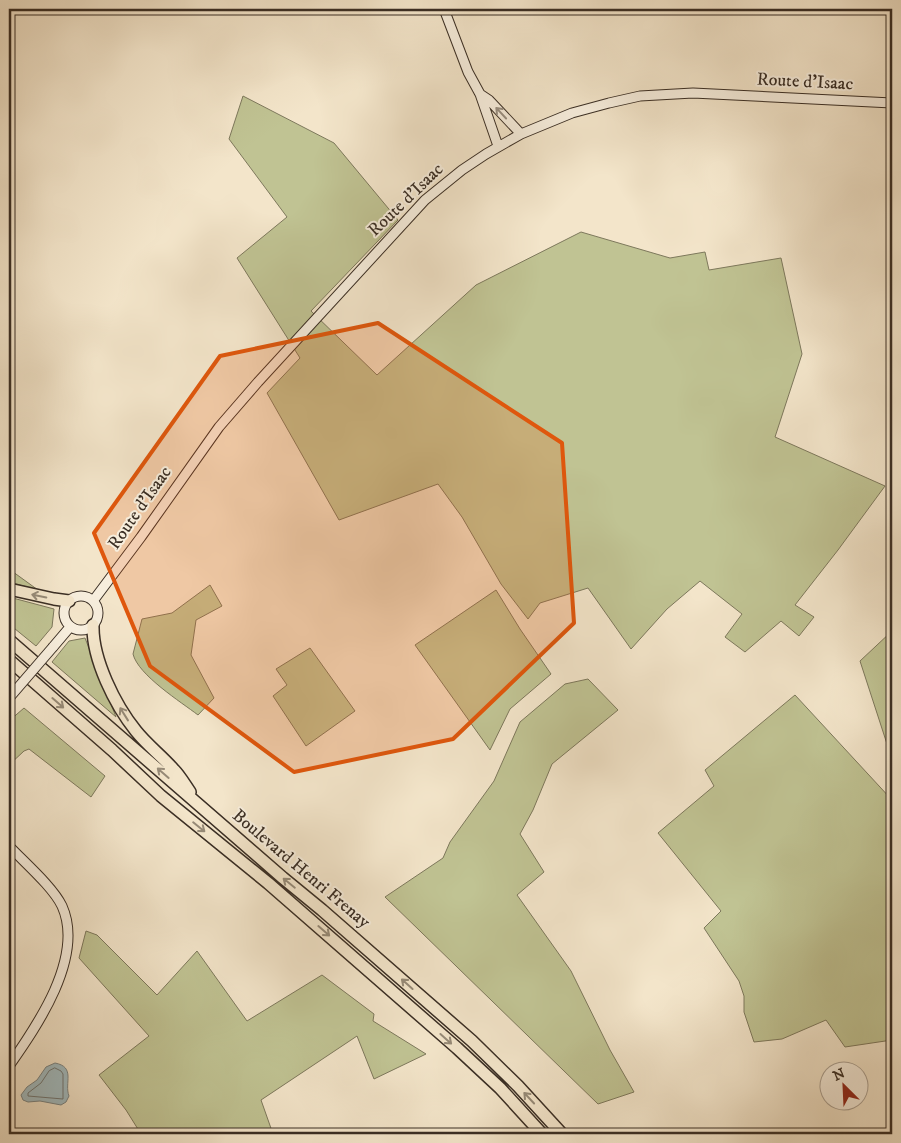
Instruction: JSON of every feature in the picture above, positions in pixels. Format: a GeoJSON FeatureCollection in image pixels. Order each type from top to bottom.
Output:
{"type":"FeatureCollection","features":[{"type":"Feature","properties":{"kind":"highway"},"geometry":{"type":"LineString","coordinates":[[9,589],[69,601]]}},
{"type":"Feature","properties":{"kind":"highway"},"geometry":{"type":"LineString","coordinates":[[93,625],[93,640],[101,665],[125,716],[138,733],[175,771],[199,806]]}},
{"type":"Feature","properties":{"kind":"highway","name":"Boulevard Henri Frenay"},"geometry":{"type":"LineString","coordinates":[[9,640],[472,1041],[518,1086],[562,1134]]}},
{"type":"Feature","properties":{"kind":"highway","name":"Boulevard Henri Frenay"},"geometry":{"type":"LineString","coordinates":[[9,662],[112,750],[161,796],[268,884],[428,1023],[500,1088],[542,1134]]}},
{"type":"Feature","properties":{"kind":"street"},"geometry":{"type":"LineString","coordinates":[[444,9],[468,72],[480,94],[498,146]]}},
{"type":"Feature","properties":{"kind":"street","name":"Route d'Isaac"},"geometry":{"type":"LineString","coordinates":[[93,601],[141,537],[218,427],[258,382],[425,200],[462,170],[498,146],[521,134],[589,108],[640,96],[693,92],[892,103]]}},
{"type":"Feature","properties":{"kind":"street"},"geometry":{"type":"LineString","coordinates":[[480,94],[489,100],[521,134]]}},
{"type":"Feature","properties":{"kind":"street"},"geometry":{"type":"LineString","coordinates":[[84,596],[93,601],[98,610],[96,621],[93,625],[79,630],[70,627],[64,617],[64,611],[69,601],[73,598],[84,596]]}},
{"type":"Feature","properties":{"kind":"street"},"geometry":{"type":"LineString","coordinates":[[9,698],[70,627]]}},
{"type":"Feature","properties":{"kind":"street"},"geometry":{"type":"LineString","coordinates":[[9,846],[56,896],[62,906],[68,933],[66,956],[48,1005],[30,1036],[9,1066]]}},
{"type":"Feature","properties":{"kind":"highlighted area"},"geometry":{"type":"Polygon","coordinates":[[[378,323],[562,443],[574,623],[453,739],[294,772],[150,666],[94,533],[220,356],[378,323]]]}},
{"type":"Feature","properties":{"kind":"green space"},"geometry":{"type":"Polygon","coordinates":[[[243,96],[334,143],[398,220],[311,311],[377,375],[476,285],[581,232],[670,258],[705,252],[709,270],[781,258],[802,354],[775,437],[885,486],[795,605],[814,617],[799,636],[781,621],[745,652],[725,637],[742,614],[700,581],[667,609],[631,649],[588,588],[540,603],[528,619],[501,584],[462,517],[438,484],[339,520],[267,393],[300,358],[237,258],[287,217],[229,139],[243,96]]]}},
{"type":"Feature","properties":{"kind":"green space"},"geometry":{"type":"Polygon","coordinates":[[[9,569],[38,590],[9,582],[9,569]]]}},
{"type":"Feature","properties":{"kind":"green space"},"geometry":{"type":"Polygon","coordinates":[[[210,585],[222,606],[196,620],[191,655],[214,698],[198,715],[151,679],[143,671],[133,654],[142,619],[172,613],[210,585]]]}},
{"type":"Feature","properties":{"kind":"green space"},"geometry":{"type":"Polygon","coordinates":[[[496,590],[551,674],[510,709],[490,750],[415,645],[496,590]]]}},
{"type":"Feature","properties":{"kind":"green space"},"geometry":{"type":"Polygon","coordinates":[[[9,597],[54,609],[52,627],[36,646],[9,624],[9,597]]]}},
{"type":"Feature","properties":{"kind":"green space"},"geometry":{"type":"Polygon","coordinates":[[[892,631],[892,744],[888,747],[860,661],[892,631]]]}},
{"type":"Feature","properties":{"kind":"green space"},"geometry":{"type":"Polygon","coordinates":[[[85,638],[116,717],[52,662],[69,641],[85,638]]]}},
{"type":"Feature","properties":{"kind":"green space"},"geometry":{"type":"Polygon","coordinates":[[[310,648],[355,711],[306,746],[273,696],[287,685],[276,669],[310,648]]]}},
{"type":"Feature","properties":{"kind":"green space"},"geometry":{"type":"Polygon","coordinates":[[[588,679],[618,710],[552,764],[533,810],[520,834],[544,872],[517,895],[571,971],[610,1050],[634,1092],[598,1104],[385,897],[443,858],[450,842],[494,781],[520,722],[565,684],[588,679]]]}},
{"type":"Feature","properties":{"kind":"green space"},"geometry":{"type":"Polygon","coordinates":[[[795,695],[892,800],[892,1040],[845,1047],[826,1020],[782,1039],[754,1042],[744,1012],[744,996],[739,981],[704,928],[721,911],[658,833],[714,786],[705,770],[795,695]]]}},
{"type":"Feature","properties":{"kind":"green space"},"geometry":{"type":"Polygon","coordinates":[[[24,708],[105,776],[91,797],[29,749],[24,751],[9,765],[9,721],[24,708]]]}},
{"type":"Feature","properties":{"kind":"green space"},"geometry":{"type":"Polygon","coordinates":[[[86,931],[97,935],[157,995],[197,951],[247,1021],[322,975],[374,1014],[373,1021],[426,1054],[374,1079],[357,1036],[261,1100],[273,1134],[141,1134],[126,1110],[99,1075],[149,1036],[79,958],[86,931]]]}},
{"type":"Feature","properties":{"kind":"water"},"geometry":{"type":"Polygon","coordinates":[[[55,1063],[65,1068],[67,1072],[69,1096],[66,1102],[61,1105],[23,1100],[21,1095],[27,1087],[37,1080],[46,1067],[55,1063]]]}}]}
